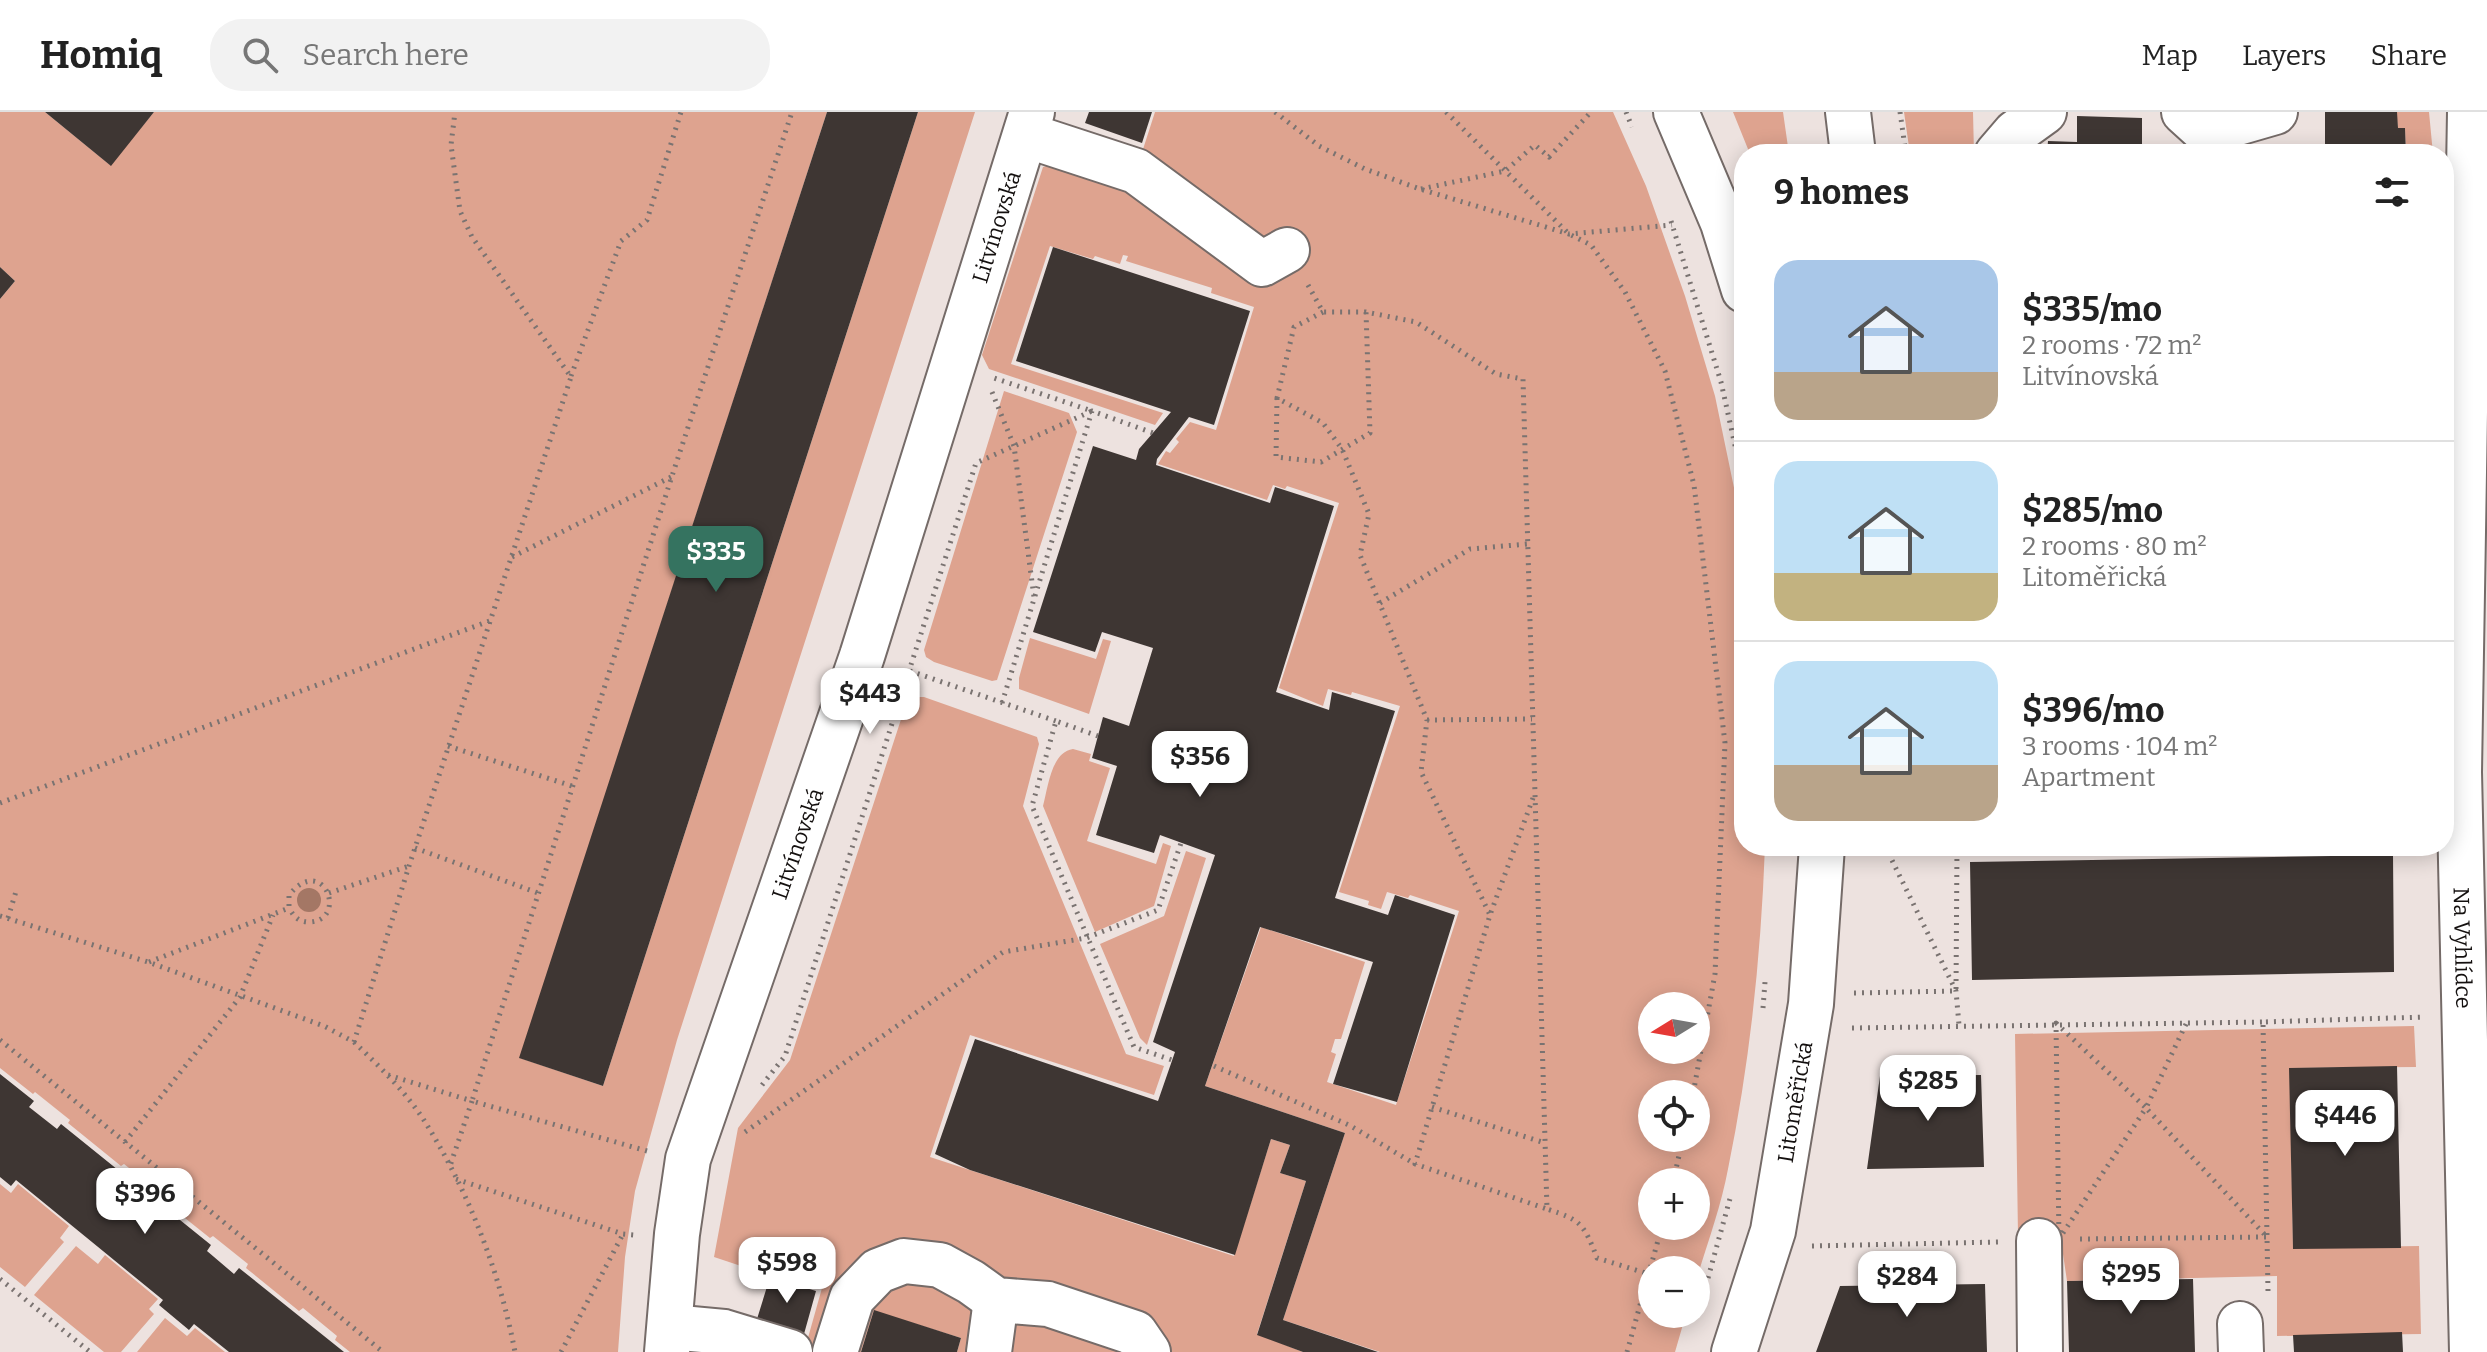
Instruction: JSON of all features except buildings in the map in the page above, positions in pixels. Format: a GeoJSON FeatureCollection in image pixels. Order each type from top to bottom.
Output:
{"type":"FeatureCollection","features":[{"type":"Feature","properties":{"kind":"street"},"geometry":{"type":"LineString","coordinates":[[1676,112],[1723,223],[1734,258]]}},
{"type":"Feature","properties":{"kind":"street"},"geometry":{"type":"LineString","coordinates":[[1848,112],[1852,144]]}},
{"type":"Feature","properties":{"kind":"street"},"geometry":{"type":"LineString","coordinates":[[2006,144],[2015,133],[2044,112]]}},
{"type":"Feature","properties":{"kind":"street"},"geometry":{"type":"LineString","coordinates":[[2197,133],[2275,112]]}},
{"type":"Feature","properties":{"kind":"street","name":"Na Vyhlídce"},"geometry":{"type":"LineString","coordinates":[[2470,112],[2463,772],[2472,1352]]}},
{"type":"Feature","properties":{"kind":"street"},"geometry":{"type":"LineString","coordinates":[[1029,124],[1136,171],[1262,264],[1287,250]]}},
{"type":"Feature","properties":{"kind":"street","name":"Litvínovská"},"geometry":{"type":"LineString","coordinates":[[669,1340],[677,1234],[688,1159],[862,656],[1029,124]]}},
{"type":"Feature","properties":{"kind":"street","name":"Litoměřická"},"geometry":{"type":"LineString","coordinates":[[1734,1352],[1773,1231],[1811,1004],[1822,856]]}},
{"type":"Feature","properties":{"kind":"street"},"geometry":{"type":"LineString","coordinates":[[2040,1352],[2049,1240]]}},
{"type":"Feature","properties":{"kind":"street"},"geometry":{"type":"LineString","coordinates":[[835,1352],[852,1298],[878,1271],[904,1261],[940,1265],[996,1300],[1048,1304],[1135,1333],[1148,1352]]}},
{"type":"Feature","properties":{"kind":"street"},"geometry":{"type":"LineString","coordinates":[[989,1352],[996,1300]]}},
{"type":"Feature","properties":{"kind":"street"},"geometry":{"type":"LineString","coordinates":[[669,1340],[724,1332],[790,1352]]}},
{"type":"Feature","properties":{"kind":"path"},"geometry":{"type":"LineString","coordinates":[[455,112],[451,145],[460,211],[472,237],[571,377]]}},
{"type":"Feature","properties":{"kind":"path"},"geometry":{"type":"LineString","coordinates":[[354,1042],[448,746],[571,377],[621,241],[647,220],[681,112]]}},
{"type":"Feature","properties":{"kind":"path"},"geometry":{"type":"LineString","coordinates":[[450,1166],[792,112]]}},
{"type":"Feature","properties":{"kind":"path"},"geometry":{"type":"LineString","coordinates":[[1275,112],[1319,146],[1365,169],[1569,234],[1591,245],[1625,292],[1665,371],[1694,485],[1725,743],[1715,974],[1696,1080]]}},
{"type":"Feature","properties":{"kind":"path"},"geometry":{"type":"LineString","coordinates":[[1446,112],[1569,234],[1672,225]]}},
{"type":"Feature","properties":{"kind":"path"},"geometry":{"type":"LineString","coordinates":[[1420,189],[1505,171],[1535,145],[1549,157],[1591,112]]}},
{"type":"Feature","properties":{"kind":"path"},"geometry":{"type":"LineString","coordinates":[[1626,112],[1638,140]]}},
{"type":"Feature","properties":{"kind":"path"},"geometry":{"type":"LineString","coordinates":[[1900,112],[1905,144]]}},
{"type":"Feature","properties":{"kind":"path"},"geometry":{"type":"LineString","coordinates":[[1667,211],[1721,382],[1734,441]]}},
{"type":"Feature","properties":{"kind":"path"},"geometry":{"type":"LineString","coordinates":[[1287,250],[1323,312]]}},
{"type":"Feature","properties":{"kind":"path"},"geometry":{"type":"LineString","coordinates":[[1366,312],[1370,433],[1321,462],[1276,457],[1277,398],[1294,327],[1323,312],[1366,312],[1416,322],[1496,374],[1523,379],[1547,1209]]}},
{"type":"Feature","properties":{"kind":"path"},"geometry":{"type":"LineString","coordinates":[[1034,598],[1014,446],[986,375],[1153,433]]}},
{"type":"Feature","properties":{"kind":"path"},"geometry":{"type":"LineString","coordinates":[[1277,398],[1323,423],[1342,449],[1369,514],[1360,555],[1427,720],[1421,772],[1490,915]]}},
{"type":"Feature","properties":{"kind":"path"},"geometry":{"type":"LineString","coordinates":[[756,1092],[785,1056],[976,463],[1092,411]]}},
{"type":"Feature","properties":{"kind":"path"},"geometry":{"type":"LineString","coordinates":[[1002,703],[1092,411]]}},
{"type":"Feature","properties":{"kind":"path"},"geometry":{"type":"LineString","coordinates":[[511,557],[672,476]]}},
{"type":"Feature","properties":{"kind":"path"},"geometry":{"type":"LineString","coordinates":[[1380,603],[1470,549],[1527,544]]}},
{"type":"Feature","properties":{"kind":"path"},"geometry":{"type":"LineString","coordinates":[[0,803],[492,620]]}},
{"type":"Feature","properties":{"kind":"path"},"geometry":{"type":"LineString","coordinates":[[862,656],[1098,736]]}},
{"type":"Feature","properties":{"kind":"path"},"geometry":{"type":"LineString","coordinates":[[1427,720],[1532,719]]}},
{"type":"Feature","properties":{"kind":"path"},"geometry":{"type":"LineString","coordinates":[[1056,721],[1032,806],[1134,1047],[1172,1060]]}},
{"type":"Feature","properties":{"kind":"path"},"geometry":{"type":"LineString","coordinates":[[448,746],[572,786]]}},
{"type":"Feature","properties":{"kind":"path"},"geometry":{"type":"LineString","coordinates":[[1415,1164],[1490,915],[1535,793]]}},
{"type":"Feature","properties":{"kind":"path"},"geometry":{"type":"LineString","coordinates":[[743,1133],[1003,952],[1086,938],[1158,910],[1181,843]]}},
{"type":"Feature","properties":{"kind":"path"},"geometry":{"type":"LineString","coordinates":[[415,848],[538,893]]}},
{"type":"Feature","properties":{"kind":"path"},"geometry":{"type":"LineString","coordinates":[[1890,856],[1956,991]]}},
{"type":"Feature","properties":{"kind":"path"},"geometry":{"type":"LineString","coordinates":[[1957,856],[1956,991],[1959,1025]]}},
{"type":"Feature","properties":{"kind":"path"},"geometry":{"type":"LineString","coordinates":[[329,893],[409,866]]}},
{"type":"Feature","properties":{"kind":"path"},"geometry":{"type":"LineString","coordinates":[[309,880],[321,884],[329,893],[331,904],[327,914],[316,922],[304,923],[289,908],[289,895],[297,885],[309,880]]}},
{"type":"Feature","properties":{"kind":"path"},"geometry":{"type":"LineString","coordinates":[[8,918],[17,888]]}},
{"type":"Feature","properties":{"kind":"path"},"geometry":{"type":"LineString","coordinates":[[148,962],[289,908]]}},
{"type":"Feature","properties":{"kind":"path"},"geometry":{"type":"LineString","coordinates":[[125,1142],[240,997],[273,915]]}},
{"type":"Feature","properties":{"kind":"path"},"geometry":{"type":"LineString","coordinates":[[0,916],[148,962],[324,1026],[354,1042],[387,1075],[426,1122],[450,1166],[485,1243],[515,1352]]}},
{"type":"Feature","properties":{"kind":"path"},"geometry":{"type":"LineString","coordinates":[[1762,1015],[1766,968]]}},
{"type":"Feature","properties":{"kind":"path"},"geometry":{"type":"LineString","coordinates":[[1854,993],[1956,991]]}},
{"type":"Feature","properties":{"kind":"path"},"geometry":{"type":"LineString","coordinates":[[1849,1028],[2056,1023],[2186,1024],[2437,1016]]}},
{"type":"Feature","properties":{"kind":"path"},"geometry":{"type":"LineString","coordinates":[[2250,1323],[2267,1237],[2263,1022]]}},
{"type":"Feature","properties":{"kind":"path"},"geometry":{"type":"LineString","coordinates":[[2056,1023],[2146,1108],[2267,1237]]}},
{"type":"Feature","properties":{"kind":"path"},"geometry":{"type":"LineString","coordinates":[[2049,1240],[2056,1023]]}},
{"type":"Feature","properties":{"kind":"path"},"geometry":{"type":"LineString","coordinates":[[2049,1240],[2146,1108],[2186,1024]]}},
{"type":"Feature","properties":{"kind":"path"},"geometry":{"type":"LineString","coordinates":[[0,1040],[383,1352]]}},
{"type":"Feature","properties":{"kind":"path"},"geometry":{"type":"LineString","coordinates":[[1214,1066],[1349,1125],[1415,1164],[1576,1219],[1589,1238],[1597,1258],[1638,1271]]}},
{"type":"Feature","properties":{"kind":"path"},"geometry":{"type":"LineString","coordinates":[[387,1075],[647,1151]]}},
{"type":"Feature","properties":{"kind":"path"},"geometry":{"type":"LineString","coordinates":[[1432,1107],[1545,1143]]}},
{"type":"Feature","properties":{"kind":"path"},"geometry":{"type":"LineString","coordinates":[[456,1179],[623,1234],[561,1352]]}},
{"type":"Feature","properties":{"kind":"path"},"geometry":{"type":"LineString","coordinates":[[1710,1270],[1734,1182]]}},
{"type":"Feature","properties":{"kind":"path"},"geometry":{"type":"LineString","coordinates":[[2049,1240],[2267,1237]]}},
{"type":"Feature","properties":{"kind":"path"},"geometry":{"type":"LineString","coordinates":[[1809,1246],[1988,1242]]}},
{"type":"Feature","properties":{"kind":"path"},"geometry":{"type":"LineString","coordinates":[[0,1279],[90,1352]]}},
{"type":"Feature","properties":{"kind":"path"},"geometry":{"type":"LineString","coordinates":[[1627,1352],[1638,1317]]}},
{"type":"Feature","properties":{"kind":"shaded area"},"geometry":{"type":"Polygon","coordinates":[[[0,112],[45,112],[110,165],[154,112],[827,112],[520,1058],[603,1086],[918,112],[975,112],[677,1040],[635,1191],[625,1257],[618,1352],[350,1352],[335,1340],[337,1336],[303,1308],[299,1311],[246,1268],[248,1264],[213,1236],[210,1238],[156,1195],[158,1191],[124,1164],[121,1166],[68,1123],[70,1120],[0,1068],[0,299],[15,281],[0,267],[0,112]]]}},
{"type":"Feature","properties":{"kind":"shaded area"},"geometry":{"type":"Polygon","coordinates":[[[1155,112],[1613,112],[1646,186],[1685,296],[1715,396],[1734,488],[1734,856],[1765,856],[1761,927],[1748,1049],[1736,1129],[1722,1197],[1710,1236],[1710,1168],[1638,1168],[1638,1240],[1709,1240],[1704,1256],[1638,1256],[1638,1328],[1682,1328],[1675,1352],[1380,1352],[1283,1320],[1345,1133],[1205,1086],[1261,927],[1365,962],[1341,1039],[1335,1039],[1331,1052],[1336,1054],[1327,1082],[1396,1105],[1459,911],[1410,895],[1408,898],[1387,892],[1381,909],[1368,905],[1369,901],[1339,892],[1400,706],[1352,692],[1351,695],[1328,689],[1323,706],[1279,688],[1339,503],[1287,486],[1285,489],[1273,485],[1267,500],[1158,464],[1166,451],[1170,453],[1179,442],[1176,439],[1190,422],[1216,430],[1254,307],[1211,293],[1212,288],[1126,261],[1128,256],[1123,255],[1120,264],[1050,246],[1011,364],[1163,413],[1155,425],[989,369],[982,355],[1043,167],[1136,171],[1155,112]]]}},
{"type":"Feature","properties":{"kind":"shaded area"},"geometry":{"type":"Polygon","coordinates":[[[1733,112],[1783,112],[1788,144],[1746,144],[1733,112]]]}},
{"type":"Feature","properties":{"kind":"shaded area"},"geometry":{"type":"Polygon","coordinates":[[[1904,112],[1973,112],[1974,144],[1909,144],[1904,112]]]}},
{"type":"Feature","properties":{"kind":"shaded area"},"geometry":{"type":"Polygon","coordinates":[[[2396,112],[2429,112],[2432,144],[2406,144],[2405,128],[2398,128],[2396,112]]]}},
{"type":"Feature","properties":{"kind":"shaded area"},"geometry":{"type":"Polygon","coordinates":[[[1004,391],[1069,413],[1077,432],[997,680],[992,681],[934,662],[926,657],[924,650],[1004,391]]]}},
{"type":"Feature","properties":{"kind":"shaded area"},"geometry":{"type":"Polygon","coordinates":[[[1030,638],[1096,659],[1103,639],[1111,641],[1089,714],[1019,689],[1030,638]]]}},
{"type":"Feature","properties":{"kind":"shaded area"},"geometry":{"type":"Polygon","coordinates":[[[924,697],[1037,737],[1039,744],[1023,806],[1126,1054],[1164,1066],[1154,1095],[970,1035],[930,1157],[1234,1256],[1271,1139],[1290,1145],[1280,1173],[1306,1181],[1257,1334],[1303,1352],[957,1352],[961,1338],[874,1311],[861,1352],[804,1352],[822,1288],[772,1273],[771,1276],[714,1257],[738,1128],[790,1060],[907,701],[924,697]]]}},
{"type":"Feature","properties":{"kind":"shaded area"},"geometry":{"type":"Polygon","coordinates":[[[1073,749],[1091,754],[1089,761],[1110,768],[1087,841],[1156,864],[1163,843],[1171,846],[1154,906],[1095,932],[1043,806],[1055,764],[1073,749]]]}},
{"type":"Feature","properties":{"kind":"shaded area"},"geometry":{"type":"Polygon","coordinates":[[[1186,851],[1206,858],[1147,1045],[1140,1038],[1100,944],[1164,916],[1186,851]]]}},
{"type":"Feature","properties":{"kind":"shaded area"},"geometry":{"type":"Polygon","coordinates":[[[2414,1026],[2416,1067],[2290,1068],[2293,1248],[2419,1246],[2421,1334],[2277,1336],[2277,1276],[2067,1281],[2063,1254],[2048,1234],[2018,1236],[2015,1034],[2414,1026]]]}},
{"type":"Feature","properties":{"kind":"shaded area"},"geometry":{"type":"Polygon","coordinates":[[[0,1184],[11,1193],[18,1184],[69,1226],[60,1238],[64,1242],[25,1287],[0,1267],[0,1184]]]}},
{"type":"Feature","properties":{"kind":"shaded area"},"geometry":{"type":"Polygon","coordinates":[[[76,1246],[98,1264],[105,1255],[158,1299],[149,1309],[154,1314],[121,1352],[104,1352],[34,1295],[76,1246]]]}},
{"type":"Feature","properties":{"kind":"shaded area"},"geometry":{"type":"Polygon","coordinates":[[[165,1318],[187,1336],[195,1328],[225,1352],[137,1352],[165,1318]]]}}]}
